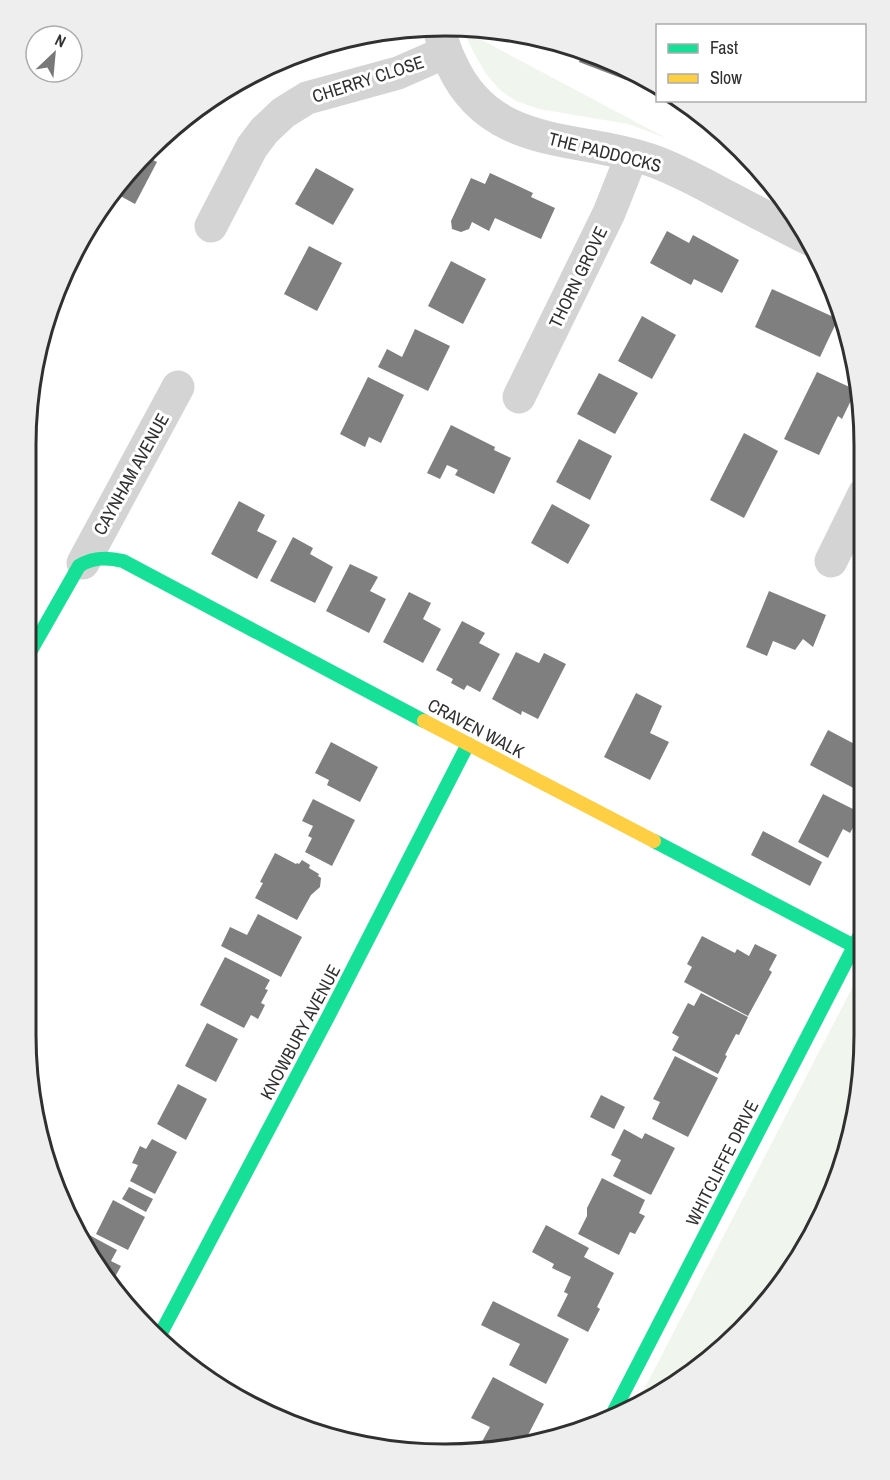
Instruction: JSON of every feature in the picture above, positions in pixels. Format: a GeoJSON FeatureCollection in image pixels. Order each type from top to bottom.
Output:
{"type":"FeatureCollection","features":[{"type":"Feature","properties":{"kind":"street","name":"THE PADDOCKS"},"geometry":{"type":"LineString","coordinates":[[442,39],[457,76],[472,98],[492,115],[516,129],[654,161],[678,171],[793,230]]}},
{"type":"Feature","properties":{"kind":"street","name":"CHERRY CLOSE"},"geometry":{"type":"LineString","coordinates":[[211,226],[252,147],[264,131],[283,113],[307,98],[398,73],[442,39]]}},
{"type":"Feature","properties":{"kind":"street","name":"THORN GROVE"},"geometry":{"type":"LineString","coordinates":[[519,397],[609,213],[632,155]]}},
{"type":"Feature","properties":{"kind":"street","name":"CAYNHAM AVENUE"},"geometry":{"type":"LineString","coordinates":[[36,642],[178,387]]}},
{"type":"Feature","properties":{"kind":"street"},"geometry":{"type":"LineString","coordinates":[[831,561],[854,514]]}},
{"type":"Feature","properties":{"kind":"street","name":"CRAVEN WALK"},"geometry":{"type":"LineString","coordinates":[[81,564],[91,559],[106,557],[123,561],[854,946]]}},
{"type":"Feature","properties":{"kind":"street","name":"KNOWBURY AVENUE"},"geometry":{"type":"LineString","coordinates":[[162,1330],[329,1015],[468,744]]}},
{"type":"Feature","properties":{"kind":"street","name":"WHITCLIFFE DRIVE"},"geometry":{"type":"LineString","coordinates":[[616,1406],[854,946]]}},
{"type":"Feature","properties":{"kind":"shaded area"},"geometry":{"type":"Polygon","coordinates":[[[466,37],[478,37],[666,138],[628,124],[539,109],[516,101],[501,91],[486,74],[466,37]]]}},
{"type":"Feature","properties":{"kind":"shaded area"},"geometry":{"type":"Polygon","coordinates":[[[854,984],[851,1088],[840,1141],[823,1192],[812,1216],[785,1262],[753,1305],[715,1343],[672,1375],[642,1393],[854,984]]]}},
{"type":"Feature","properties":{"kind":"building"},"geometry":{"type":"Polygon","coordinates":[[[580,59],[627,78],[626,80],[579,62],[580,59]]]}},
{"type":"Feature","properties":{"kind":"building"},"geometry":{"type":"Polygon","coordinates":[[[152,160],[157,162],[135,204],[121,196],[152,160]]]}},
{"type":"Feature","properties":{"kind":"building"},"geometry":{"type":"Polygon","coordinates":[[[316,168],[354,189],[333,225],[295,204],[316,168]]]}},
{"type":"Feature","properties":{"kind":"building"},"geometry":{"type":"Polygon","coordinates":[[[490,173],[533,193],[531,197],[555,208],[541,239],[495,218],[489,231],[472,222],[469,229],[461,232],[452,229],[451,221],[471,178],[485,184],[490,173]]]}},
{"type":"Feature","properties":{"kind":"building"},"geometry":{"type":"Polygon","coordinates":[[[667,231],[689,243],[693,235],[739,260],[722,293],[694,279],[691,285],[650,263],[667,231]]]}},
{"type":"Feature","properties":{"kind":"building"},"geometry":{"type":"Polygon","coordinates":[[[309,246],[342,263],[317,311],[284,294],[309,246]]]}},
{"type":"Feature","properties":{"kind":"building"},"geometry":{"type":"Polygon","coordinates":[[[451,261],[486,279],[463,324],[428,306],[451,261]]]}},
{"type":"Feature","properties":{"kind":"building"},"geometry":{"type":"Polygon","coordinates":[[[772,289],[833,317],[835,325],[820,357],[755,327],[772,289]]]}},
{"type":"Feature","properties":{"kind":"building"},"geometry":{"type":"Polygon","coordinates":[[[642,316],[676,335],[652,379],[618,361],[642,316]]]}},
{"type":"Feature","properties":{"kind":"building"},"geometry":{"type":"Polygon","coordinates":[[[415,329],[450,346],[428,391],[378,367],[387,349],[402,357],[415,329]]]}},
{"type":"Feature","properties":{"kind":"building"},"geometry":{"type":"Polygon","coordinates":[[[817,372],[850,387],[852,399],[842,419],[838,416],[819,455],[784,439],[817,372]]]}},
{"type":"Feature","properties":{"kind":"building"},"geometry":{"type":"Polygon","coordinates":[[[599,373],[638,393],[615,434],[577,414],[599,373]]]}},
{"type":"Feature","properties":{"kind":"building"},"geometry":{"type":"Polygon","coordinates":[[[368,377],[404,395],[381,443],[369,437],[365,447],[340,434],[368,377]]]}},
{"type":"Feature","properties":{"kind":"building"},"geometry":{"type":"Polygon","coordinates":[[[451,425],[495,447],[494,450],[511,458],[494,494],[455,475],[458,470],[447,465],[440,479],[427,473],[451,425]]]}},
{"type":"Feature","properties":{"kind":"building"},"geometry":{"type":"Polygon","coordinates":[[[744,433],[778,451],[744,518],[710,500],[744,433]]]}},
{"type":"Feature","properties":{"kind":"building"},"geometry":{"type":"Polygon","coordinates":[[[579,439],[612,456],[590,500],[556,482],[579,439]]]}},
{"type":"Feature","properties":{"kind":"building"},"geometry":{"type":"Polygon","coordinates":[[[239,501],[265,515],[257,531],[277,541],[257,579],[211,554],[239,501]]]}},
{"type":"Feature","properties":{"kind":"building"},"geometry":{"type":"Polygon","coordinates":[[[552,504],[590,525],[568,564],[531,543],[552,504]]]}},
{"type":"Feature","properties":{"kind":"building"},"geometry":{"type":"Polygon","coordinates":[[[293,537],[313,548],[310,554],[333,567],[315,603],[270,581],[293,537]]]}},
{"type":"Feature","properties":{"kind":"building"},"geometry":{"type":"Polygon","coordinates":[[[350,564],[378,577],[370,591],[386,599],[369,633],[326,611],[350,564]]]}},
{"type":"Feature","properties":{"kind":"building"},"geometry":{"type":"Polygon","coordinates":[[[769,591],[826,615],[813,647],[803,639],[795,650],[773,641],[767,656],[746,647],[769,591]]]}},
{"type":"Feature","properties":{"kind":"building"},"geometry":{"type":"Polygon","coordinates":[[[409,592],[431,603],[423,619],[441,629],[423,663],[383,642],[409,592]]]}},
{"type":"Feature","properties":{"kind":"building"},"geometry":{"type":"Polygon","coordinates":[[[462,621],[485,633],[479,643],[500,654],[480,692],[467,685],[464,690],[451,683],[453,679],[436,670],[462,621]]]}},
{"type":"Feature","properties":{"kind":"building"},"geometry":{"type":"Polygon","coordinates":[[[516,652],[539,663],[544,653],[566,664],[538,719],[522,711],[521,715],[492,699],[516,652]]]}},
{"type":"Feature","properties":{"kind":"building"},"geometry":{"type":"Polygon","coordinates":[[[636,693],[662,706],[650,733],[669,742],[650,780],[604,757],[636,693]]]}},
{"type":"Feature","properties":{"kind":"building"},"geometry":{"type":"Polygon","coordinates":[[[828,730],[854,744],[854,788],[810,765],[828,730]]]}},
{"type":"Feature","properties":{"kind":"building"},"geometry":{"type":"Polygon","coordinates":[[[331,742],[378,767],[360,802],[327,785],[329,780],[315,773],[331,742]]]}},
{"type":"Feature","properties":{"kind":"building"},"geometry":{"type":"Polygon","coordinates":[[[823,794],[854,810],[854,826],[850,833],[843,829],[828,858],[798,842],[823,794]]]}},
{"type":"Feature","properties":{"kind":"building"},"geometry":{"type":"Polygon","coordinates":[[[313,799],[355,820],[332,866],[305,852],[312,838],[308,836],[313,826],[302,821],[313,799]]]}},
{"type":"Feature","properties":{"kind":"building"},"geometry":{"type":"Polygon","coordinates":[[[763,831],[822,862],[810,886],[751,855],[763,831]]]}},
{"type":"Feature","properties":{"kind":"building"},"geometry":{"type":"Polygon","coordinates":[[[275,853],[296,864],[302,860],[310,865],[309,868],[321,878],[320,887],[311,895],[297,920],[255,898],[263,883],[260,882],[275,853]]]}},
{"type":"Feature","properties":{"kind":"building"},"geometry":{"type":"Polygon","coordinates":[[[258,914],[302,937],[281,977],[221,946],[230,927],[247,935],[258,914]]]}},
{"type":"Feature","properties":{"kind":"building"},"geometry":{"type":"Polygon","coordinates":[[[702,936],[735,953],[737,949],[749,956],[755,944],[777,955],[769,970],[772,972],[748,1016],[684,982],[692,967],[687,964],[702,936]]]}},
{"type":"Feature","properties":{"kind":"building"},"geometry":{"type":"Polygon","coordinates":[[[225,957],[270,980],[261,1003],[265,1005],[258,1019],[251,1015],[244,1028],[200,1005],[225,957]]]}},
{"type":"Feature","properties":{"kind":"building"},"geometry":{"type":"Polygon","coordinates":[[[701,993],[748,1017],[739,1035],[736,1034],[718,1074],[672,1050],[679,1037],[672,1033],[688,1003],[694,1006],[701,993]]]}},
{"type":"Feature","properties":{"kind":"building"},"geometry":{"type":"Polygon","coordinates":[[[207,1023],[238,1039],[216,1082],[185,1066],[207,1023]]]}},
{"type":"Feature","properties":{"kind":"building"},"geometry":{"type":"Polygon","coordinates":[[[675,1056],[718,1078],[688,1137],[652,1119],[660,1102],[653,1099],[675,1056]]]}},
{"type":"Feature","properties":{"kind":"building"},"geometry":{"type":"Polygon","coordinates":[[[178,1084],[207,1099],[186,1140],[157,1124],[178,1084]]]}},
{"type":"Feature","properties":{"kind":"building"},"geometry":{"type":"Polygon","coordinates":[[[601,1095],[625,1107],[614,1129],[590,1117],[601,1095]]]}},
{"type":"Feature","properties":{"kind":"building"},"geometry":{"type":"Polygon","coordinates":[[[624,1129],[642,1139],[645,1133],[675,1148],[651,1195],[613,1176],[621,1160],[611,1155],[624,1129]]]}},
{"type":"Feature","properties":{"kind":"building"},"geometry":{"type":"Polygon","coordinates":[[[152,1139],[177,1152],[155,1194],[130,1181],[138,1165],[132,1163],[140,1146],[146,1149],[152,1139]]]}},
{"type":"Feature","properties":{"kind":"building"},"geometry":{"type":"Polygon","coordinates":[[[602,1178],[645,1200],[639,1213],[645,1216],[635,1234],[630,1232],[619,1255],[578,1234],[587,1216],[587,1208],[602,1178]]]}},
{"type":"Feature","properties":{"kind":"building"},"geometry":{"type":"Polygon","coordinates":[[[129,1187],[153,1199],[146,1212],[122,1199],[129,1187]]]}},
{"type":"Feature","properties":{"kind":"building"},"geometry":{"type":"Polygon","coordinates":[[[113,1200],[145,1217],[128,1250],[96,1234],[113,1200]]]}},
{"type":"Feature","properties":{"kind":"building"},"geometry":{"type":"Polygon","coordinates":[[[546,1225],[589,1248],[584,1257],[614,1273],[597,1307],[600,1309],[588,1332],[557,1316],[568,1294],[564,1292],[571,1277],[552,1268],[554,1264],[532,1252],[546,1225]]]}},
{"type":"Feature","properties":{"kind":"building"},"geometry":{"type":"Polygon","coordinates":[[[88,1234],[117,1250],[111,1261],[121,1266],[115,1276],[88,1234]]]}},
{"type":"Feature","properties":{"kind":"building"},"geometry":{"type":"Polygon","coordinates":[[[493,1301],[569,1339],[546,1384],[509,1365],[520,1344],[481,1325],[493,1301]]]}},
{"type":"Feature","properties":{"kind":"building"},"geometry":{"type":"Polygon","coordinates":[[[493,1377],[544,1404],[528,1435],[525,1436],[482,1442],[490,1427],[471,1418],[493,1377]]]}},
{"type":"Feature","properties":{"kind":"traffic: fast"},"geometry":{"type":"LineString","coordinates":[[36,641],[79,566],[95,559],[123,561],[424,721]]}},
{"type":"Feature","properties":{"kind":"traffic: fast"},"geometry":{"type":"LineString","coordinates":[[162,1330],[329,1015],[468,744]]}},
{"type":"Feature","properties":{"kind":"traffic: fast"},"geometry":{"type":"LineString","coordinates":[[654,841],[854,946]]}},
{"type":"Feature","properties":{"kind":"traffic: fast"},"geometry":{"type":"LineString","coordinates":[[616,1406],[854,946]]}},
{"type":"Feature","properties":{"kind":"traffic: slow"},"geometry":{"type":"LineString","coordinates":[[424,721],[654,841]]}}]}
